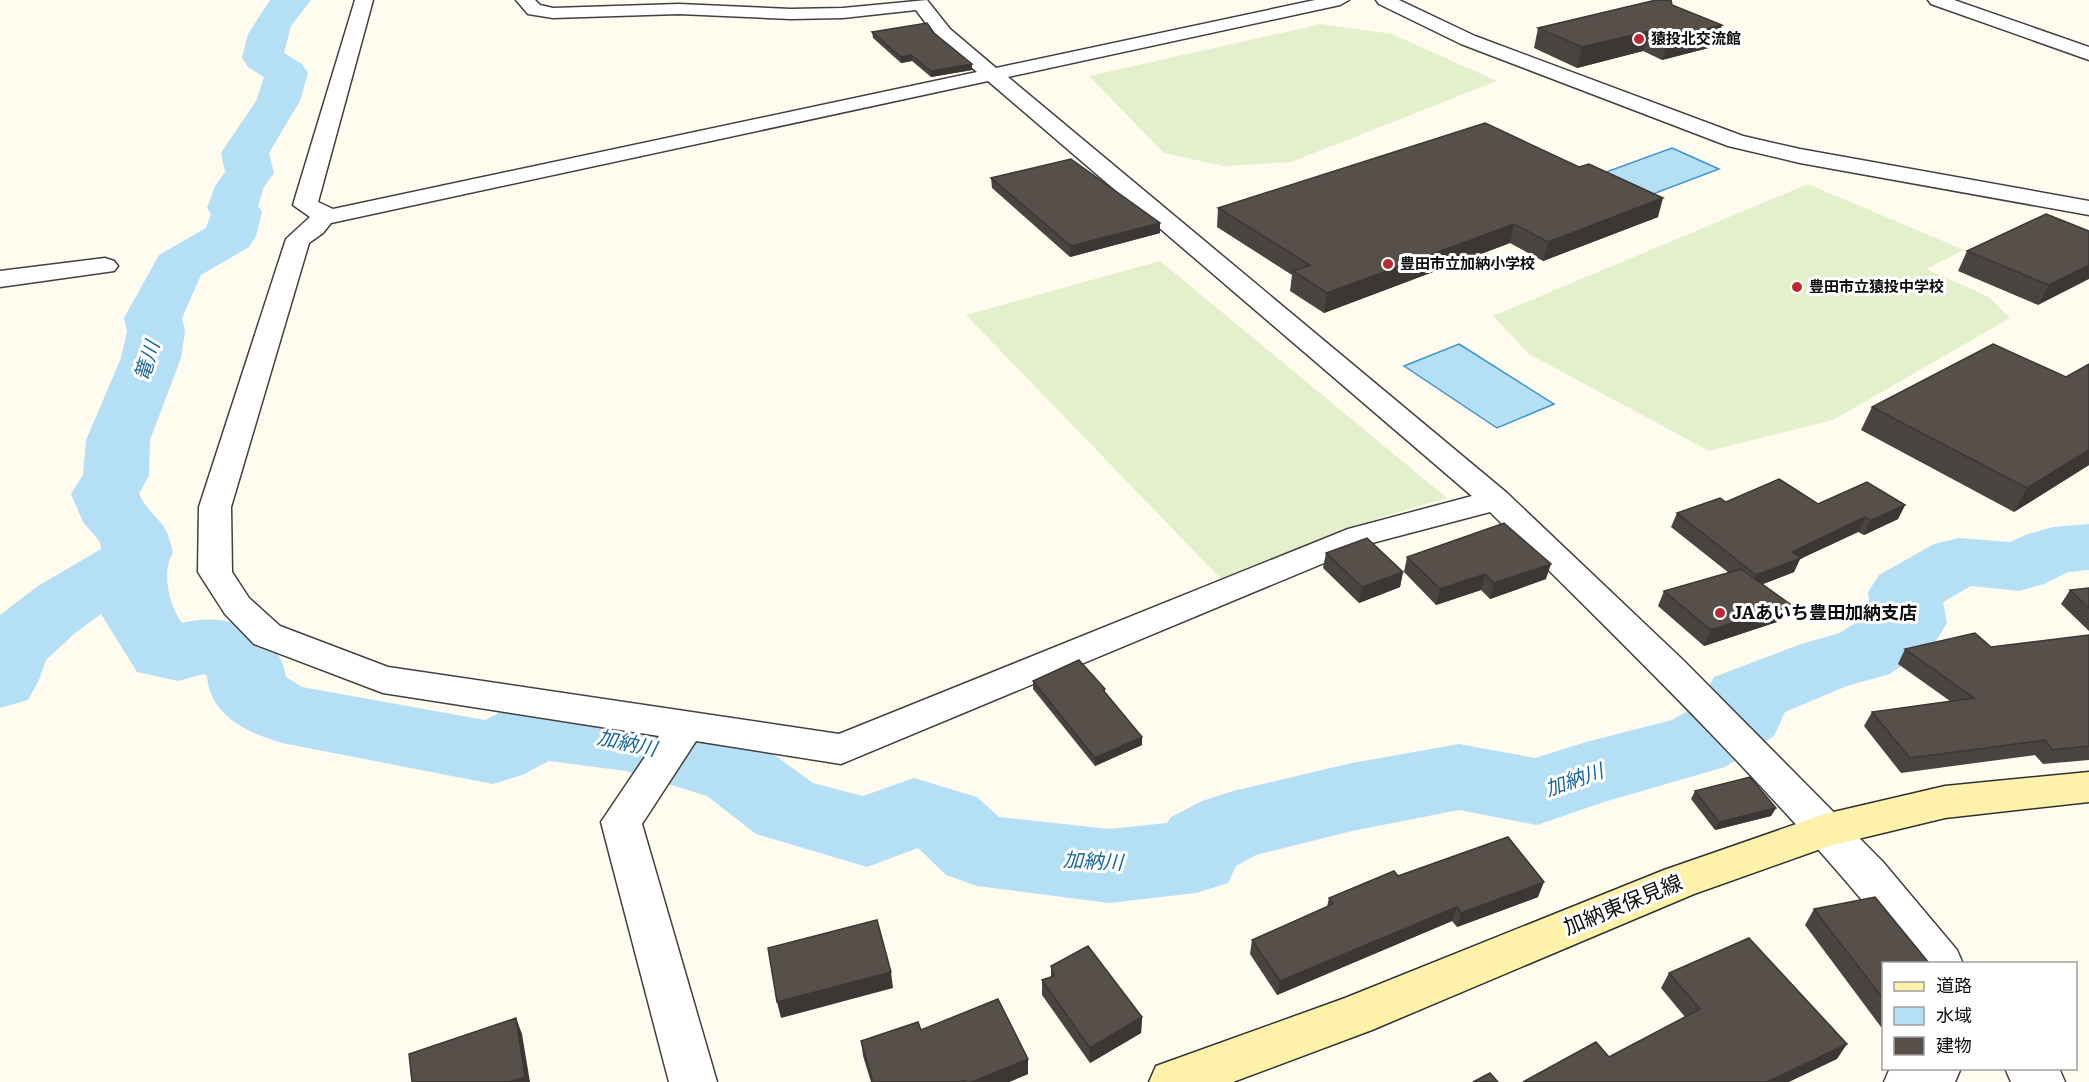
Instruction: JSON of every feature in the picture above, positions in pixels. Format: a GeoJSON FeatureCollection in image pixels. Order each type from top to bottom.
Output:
{"type":"FeatureCollection","features":[{"type":"Feature","properties":{"kind":"main road","name":"加納東保見線"},"geometry":{"type":"LineString","coordinates":[[1173,1082],[1356,1015],[1679,882],[1825,830],[1945,802],[2089,787]]}},
{"type":"Feature","properties":{"kind":"street"},"geometry":{"type":"LineString","coordinates":[[364,0],[305,205],[323,212],[322,218],[319,226],[298,238],[215,507],[215,572],[237,606],[267,635],[383,680],[680,733],[841,749],[1360,536],[1496,500]]}},
{"type":"Feature","properties":{"kind":"street"},"geometry":{"type":"LineString","coordinates":[[525,0],[534,10],[553,13],[650,9],[766,14],[843,13],[919,2],[943,33],[1496,500],[1703,703],[1739,743],[1868,874],[1940,962]]}},
{"type":"Feature","properties":{"kind":"street"},"geometry":{"type":"LineString","coordinates":[[322,218],[1336,0]]}},
{"type":"Feature","properties":{"kind":"street"},"geometry":{"type":"LineString","coordinates":[[1385,0],[1468,40],[1746,144],[2089,208]]}},
{"type":"Feature","properties":{"kind":"street"},"geometry":{"type":"LineString","coordinates":[[1937,0],[2089,54]]}},
{"type":"Feature","properties":{"kind":"street"},"geometry":{"type":"LineString","coordinates":[[0,279],[105,266]]}},
{"type":"Feature","properties":{"kind":"street"},"geometry":{"type":"LineString","coordinates":[[680,733],[621,822],[693,1082]]}},
{"type":"Feature","properties":{"kind":"street"},"geometry":{"type":"LineString","coordinates":[[1908,1082],[1933,1070]]}},
{"type":"Feature","properties":{"kind":"street"},"geometry":{"type":"LineString","coordinates":[[2031,1070],[2041,1082]]}},
{"type":"Feature","properties":{"kind":"green space"},"geometry":{"type":"Polygon","coordinates":[[[1321,24],[1392,34],[1497,81],[1291,162],[1224,166],[1164,153],[1089,76],[1321,24]]]}},
{"type":"Feature","properties":{"kind":"green space"},"geometry":{"type":"Polygon","coordinates":[[[1808,184],[1964,250],[1926,269],[1989,297],[2010,318],[1833,420],[1709,451],[1529,354],[1493,316],[1808,184]]]}},
{"type":"Feature","properties":{"kind":"green space"},"geometry":{"type":"Polygon","coordinates":[[[1160,261],[1447,498],[1342,529],[1223,581],[966,315],[1160,261]]]}},
{"type":"Feature","properties":{"kind":"water"},"geometry":{"type":"Polygon","coordinates":[[[1672,148],[1719,169],[1653,194],[1606,172],[1672,148]]]}},
{"type":"Feature","properties":{"kind":"water"},"geometry":{"type":"Polygon","coordinates":[[[1459,344],[1554,404],[1497,428],[1404,366],[1459,344]]]}},
{"type":"Feature","properties":{"kind":"building"},"geometry":{"type":"Polygon","coordinates":[[[1656,0],[1671,0],[1672,5],[1722,25],[1668,39],[1649,31],[1582,47],[1538,28],[1656,0]]]}},
{"type":"Feature","properties":{"kind":"building"},"geometry":{"type":"Polygon","coordinates":[[[927,23],[934,33],[972,64],[931,71],[911,55],[901,57],[872,32],[927,23]]]}},
{"type":"Feature","properties":{"kind":"building"},"geometry":{"type":"Polygon","coordinates":[[[1485,123],[1579,167],[1589,164],[1663,198],[1548,242],[1514,224],[1327,293],[1293,271],[1310,265],[1218,208],[1485,123]]]}},
{"type":"Feature","properties":{"kind":"building"},"geometry":{"type":"Polygon","coordinates":[[[1071,159],[1160,223],[1071,246],[991,178],[1071,159]]]}},
{"type":"Feature","properties":{"kind":"building"},"geometry":{"type":"Polygon","coordinates":[[[2046,214],[2089,231],[2089,265],[2049,285],[1967,251],[2046,214]]]}},
{"type":"Feature","properties":{"kind":"building"},"geometry":{"type":"Polygon","coordinates":[[[1993,344],[2066,377],[2089,364],[2089,450],[2027,488],[1872,407],[1993,344]]]}},
{"type":"Feature","properties":{"kind":"building"},"geometry":{"type":"Polygon","coordinates":[[[1779,479],[1818,504],[1867,482],[1905,505],[1870,521],[1865,517],[1792,552],[1801,558],[1756,575],[1677,513],[1720,498],[1726,502],[1779,479]]]}},
{"type":"Feature","properties":{"kind":"building"},"geometry":{"type":"Polygon","coordinates":[[[1504,523],[1551,564],[1494,583],[1485,574],[1440,589],[1407,557],[1504,523]]]}},
{"type":"Feature","properties":{"kind":"building"},"geometry":{"type":"Polygon","coordinates":[[[1367,538],[1403,572],[1362,587],[1326,553],[1367,538]]]}},
{"type":"Feature","properties":{"kind":"building"},"geometry":{"type":"Polygon","coordinates":[[[1741,569],[1790,604],[1711,630],[1664,591],[1741,569]]]}},
{"type":"Feature","properties":{"kind":"building"},"geometry":{"type":"Polygon","coordinates":[[[2089,588],[2089,608],[2070,590],[2089,588]]]}},
{"type":"Feature","properties":{"kind":"building"},"geometry":{"type":"Polygon","coordinates":[[[1975,633],[1991,647],[2089,635],[2089,746],[2053,750],[2045,740],[1910,758],[1872,712],[1974,698],[1905,649],[1975,633]]]}},
{"type":"Feature","properties":{"kind":"building"},"geometry":{"type":"Polygon","coordinates":[[[1079,660],[1142,737],[1095,758],[1033,681],[1079,660]]]}},
{"type":"Feature","properties":{"kind":"building"},"geometry":{"type":"Polygon","coordinates":[[[1750,777],[1776,808],[1719,822],[1695,791],[1750,777]]]}},
{"type":"Feature","properties":{"kind":"building"},"geometry":{"type":"Polygon","coordinates":[[[1508,837],[1544,882],[1461,913],[1457,907],[1280,981],[1252,940],[1333,904],[1329,898],[1394,871],[1398,876],[1508,837]]]}},
{"type":"Feature","properties":{"kind":"building"},"geometry":{"type":"Polygon","coordinates":[[[1875,897],[1928,962],[1882,962],[1882,997],[1814,909],[1875,897]]]}},
{"type":"Feature","properties":{"kind":"building"},"geometry":{"type":"Polygon","coordinates":[[[877,920],[891,972],[777,1002],[768,948],[877,920]]]}},
{"type":"Feature","properties":{"kind":"building"},"geometry":{"type":"Polygon","coordinates":[[[1749,938],[1847,1044],[1767,1082],[1523,1082],[1596,1042],[1609,1057],[1700,1009],[1669,973],[1749,938]]]}},
{"type":"Feature","properties":{"kind":"building"},"geometry":{"type":"Polygon","coordinates":[[[1088,946],[1142,1017],[1090,1048],[1042,980],[1054,976],[1051,966],[1088,946]]]}},
{"type":"Feature","properties":{"kind":"building"},"geometry":{"type":"Polygon","coordinates":[[[998,999],[1028,1059],[972,1082],[964,1080],[960,1082],[873,1082],[861,1041],[918,1022],[921,1030],[998,999]]]}},
{"type":"Feature","properties":{"kind":"building"},"geometry":{"type":"Polygon","coordinates":[[[516,1018],[525,1077],[509,1082],[412,1082],[409,1054],[516,1018]]]}},
{"type":"Feature","properties":{"kind":"building"},"geometry":{"type":"Polygon","coordinates":[[[1490,1073],[1498,1082],[1473,1082],[1490,1073]]]}},
{"type":"Feature","properties":{"kind":"waterway","name":"篭川"},"geometry":{"type":"LineString","coordinates":[[130,563],[137,553],[134,533],[118,522],[105,494],[116,475],[118,440],[151,358],[156,331],[153,318],[178,266],[230,236],[237,212],[232,208],[240,186],[250,173],[245,153],[278,101],[287,73],[263,58],[265,42],[276,19],[292,0]]}},
{"type":"Feature","properties":{"kind":"waterway","name":"加納川"},"geometry":{"type":"LineString","coordinates":[[130,563],[138,612],[147,630],[164,653],[178,654],[199,645],[219,645],[245,665],[248,691],[282,713],[493,753],[539,729],[626,740],[736,772],[787,810],[867,832],[914,812],[946,821],[977,850],[1109,866],[1196,857],[1202,842],[1233,826],[1352,797],[1459,777],[1537,792],[1586,774],[1696,745],[1745,715],[1742,698],[1828,663],[1863,655],[1909,623],[1905,592],[1959,561],[2019,567],[2053,550],[2089,547]]}},
{"type":"Feature","properties":{"kind":"waterway","name":"篭川"},"geometry":{"type":"LineString","coordinates":[[0,680],[9,654],[32,629],[64,604],[130,563]]}},
{"type":"Feature","properties":{"kind":"place","name":"猿投北交流館"},"geometry":{"type":"Point","coordinates":[1639,39]}},
{"type":"Feature","properties":{"kind":"place","name":"豊田市立加納小学校"},"geometry":{"type":"Point","coordinates":[1388,264]}},
{"type":"Feature","properties":{"kind":"place","name":"豊田市立猿投中学校"},"geometry":{"type":"Point","coordinates":[1797,287]}},
{"type":"Feature","properties":{"kind":"place","name":"JAあいち豊田加納支店"},"geometry":{"type":"Point","coordinates":[1720,613]}}]}
